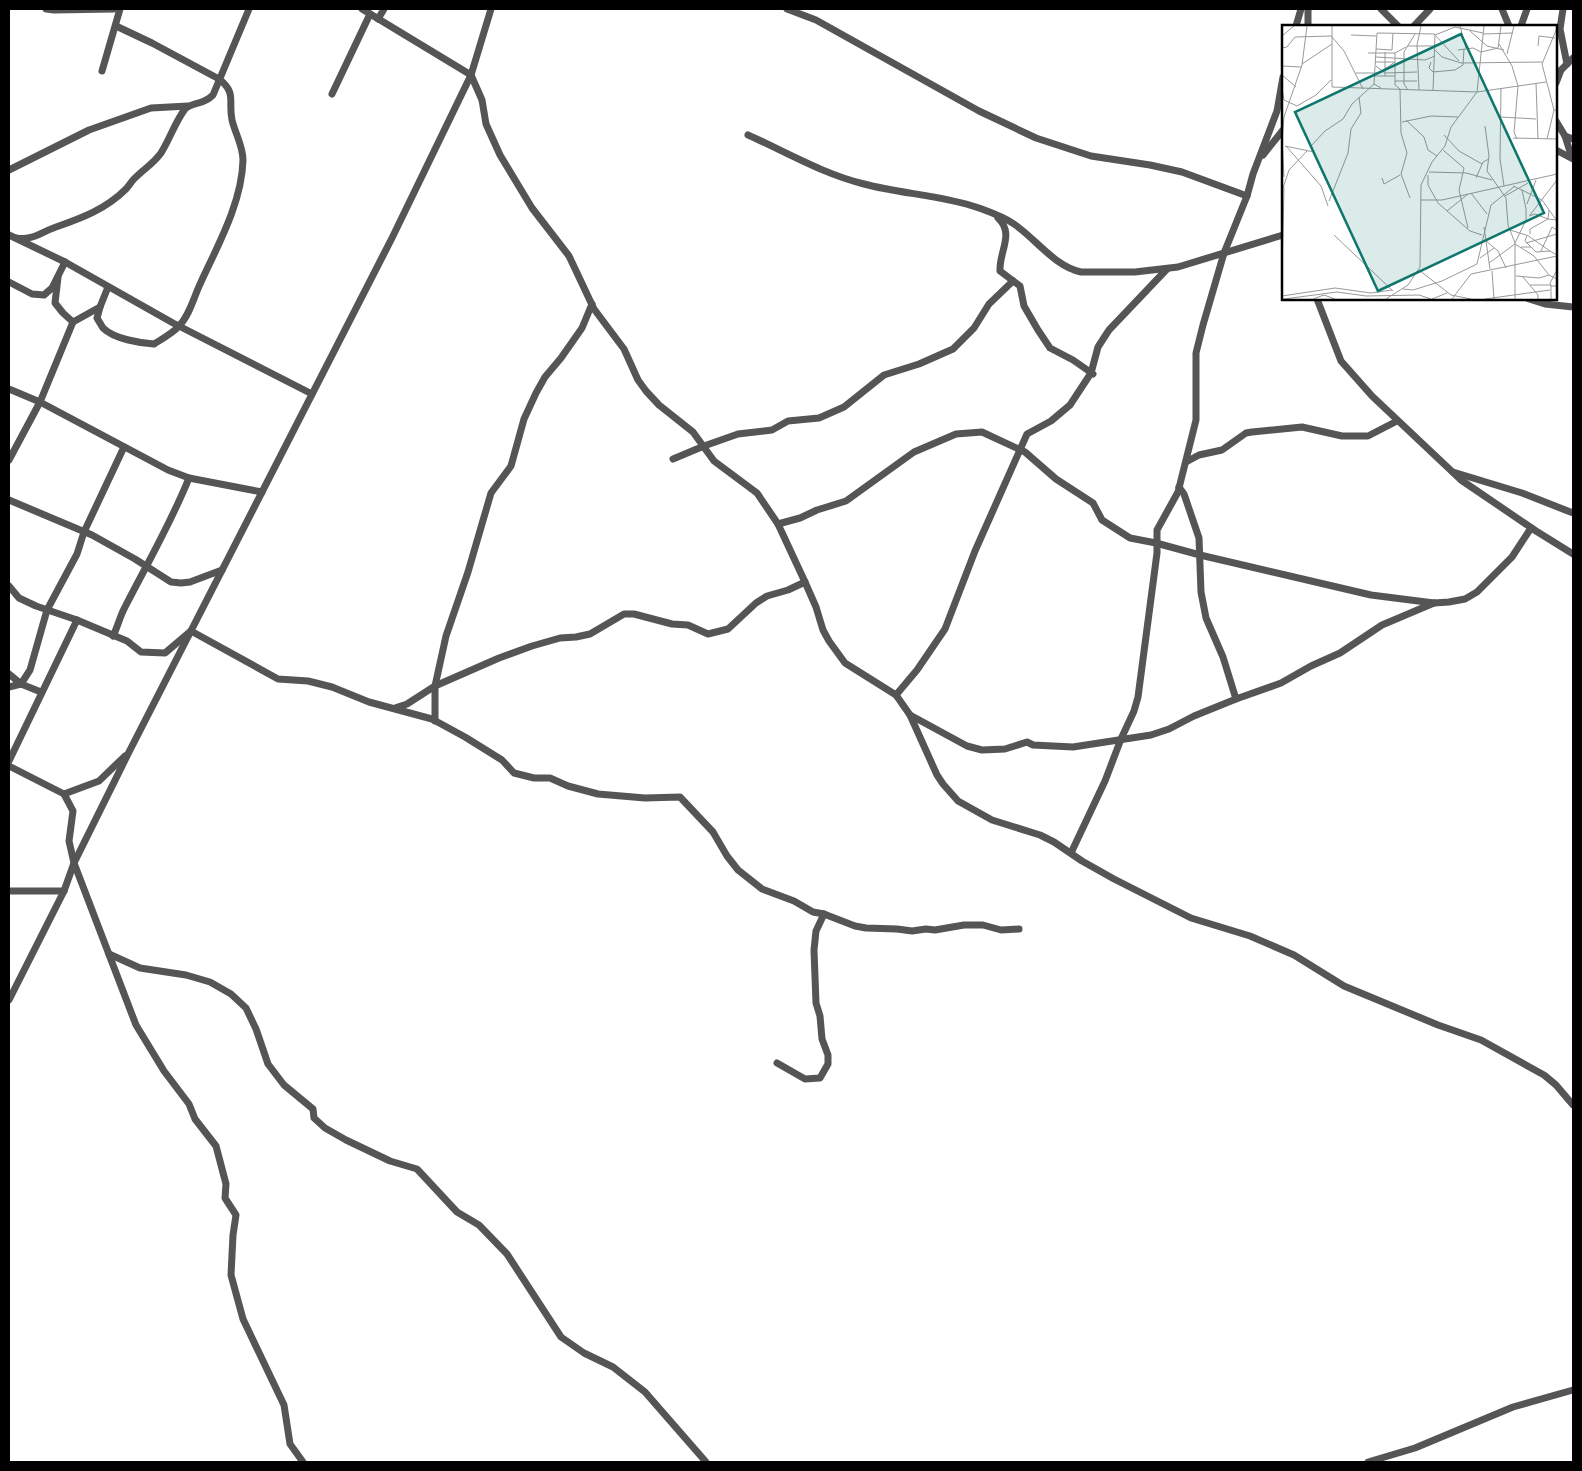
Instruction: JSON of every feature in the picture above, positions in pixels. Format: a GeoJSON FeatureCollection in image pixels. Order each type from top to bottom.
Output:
{"type":"FeatureCollection","features":[{"type":"Feature","properties":{"kind":"street"},"geometry":{"type":"LineString","coordinates":[[46,9],[114,9]]}},
{"type":"Feature","properties":{"kind":"street"},"geometry":{"type":"LineString","coordinates":[[102,71],[120,9]]}},
{"type":"Feature","properties":{"kind":"street"},"geometry":{"type":"LineString","coordinates":[[9,170],[89,130],[152,108],[188,106],[206,102],[213,95],[248,9]]}},
{"type":"Feature","properties":{"kind":"street"},"geometry":{"type":"LineString","coordinates":[[362,9],[472,75],[482,100],[486,124],[500,155],[532,208],[566,252],[592,304],[624,349],[638,380],[659,405],[694,432],[718,465],[757,493],[778,524],[816,607],[823,630],[840,656],[846,663],[896,695],[910,715],[937,775],[958,800],[992,820],[1040,835],[1114,879],[1191,918],[1250,936],[1294,954],[1344,986],[1438,1025],[1481,1040],[1544,1075],[1573,1104]]}},
{"type":"Feature","properties":{"kind":"street"},"geometry":{"type":"LineString","coordinates":[[378,19],[384,9]]}},
{"type":"Feature","properties":{"kind":"street"},"geometry":{"type":"LineString","coordinates":[[9,1000],[64,891],[74,863],[129,752],[392,238],[472,75],[492,9]]}},
{"type":"Feature","properties":{"kind":"street"},"geometry":{"type":"LineString","coordinates":[[787,9],[816,20],[979,111],[1036,138],[1091,156],[1182,172],[1247,196]]}},
{"type":"Feature","properties":{"kind":"street"},"geometry":{"type":"LineString","coordinates":[[1296,25],[1301,9]]}},
{"type":"Feature","properties":{"kind":"street"},"geometry":{"type":"LineString","coordinates":[[1308,9],[1308,25]]}},
{"type":"Feature","properties":{"kind":"street"},"geometry":{"type":"LineString","coordinates":[[1381,9],[1397,25]]}},
{"type":"Feature","properties":{"kind":"street"},"geometry":{"type":"LineString","coordinates":[[1415,25],[1430,9]]}},
{"type":"Feature","properties":{"kind":"street"},"geometry":{"type":"LineString","coordinates":[[1502,9],[1509,25]]}},
{"type":"Feature","properties":{"kind":"street"},"geometry":{"type":"LineString","coordinates":[[1521,25],[1527,9]]}},
{"type":"Feature","properties":{"kind":"street"},"geometry":{"type":"LineString","coordinates":[[1564,9],[1560,29],[1567,64]]}},
{"type":"Feature","properties":{"kind":"street"},"geometry":{"type":"LineString","coordinates":[[332,94],[370,14]]}},
{"type":"Feature","properties":{"kind":"street"},"geometry":{"type":"LineString","coordinates":[[108,287],[96,318],[104,329],[122,338],[154,344],[180,326],[231,217],[238,192],[243,162],[243,153],[232,119],[229,88],[219,79],[116,26]]}},
{"type":"Feature","properties":{"kind":"street"},"geometry":{"type":"LineString","coordinates":[[1557,80],[1561,70],[1573,58]]}},
{"type":"Feature","properties":{"kind":"street"},"geometry":{"type":"LineString","coordinates":[[1071,853],[1105,781],[1138,697],[1157,553],[1157,530],[1179,487],[1197,415],[1195,387],[1196,353],[1224,254],[1277,111],[1282,83]]}},
{"type":"Feature","properties":{"kind":"street"},"geometry":{"type":"LineString","coordinates":[[12,236],[25,239],[38,236],[52,228],[100,210],[126,189],[134,178],[156,160],[182,113],[188,106]]}},
{"type":"Feature","properties":{"kind":"street"},"geometry":{"type":"LineString","coordinates":[[1557,123],[1565,136],[1573,159]]}},
{"type":"Feature","properties":{"kind":"street"},"geometry":{"type":"LineString","coordinates":[[1258,160],[1282,131]]}},
{"type":"Feature","properties":{"kind":"street"},"geometry":{"type":"LineString","coordinates":[[748,135],[848,180],[963,203],[994,214],[1014,224],[1074,271],[1135,272],[1167,269],[1224,254],[1282,235]]}},
{"type":"Feature","properties":{"kind":"street"},"geometry":{"type":"LineString","coordinates":[[1565,136],[1573,139]]}},
{"type":"Feature","properties":{"kind":"street"},"geometry":{"type":"LineString","coordinates":[[1557,151],[1573,159]]}},
{"type":"Feature","properties":{"kind":"street"},"geometry":{"type":"LineString","coordinates":[[994,214],[1006,228],[1000,271],[1020,286],[1024,306],[1050,348],[1074,360],[1092,373]]}},
{"type":"Feature","properties":{"kind":"street"},"geometry":{"type":"LineString","coordinates":[[12,236],[65,262],[180,326],[312,394]]}},
{"type":"Feature","properties":{"kind":"street"},"geometry":{"type":"LineString","coordinates":[[9,282],[32,294],[44,295],[52,288],[65,262]]}},
{"type":"Feature","properties":{"kind":"street"},"geometry":{"type":"LineString","coordinates":[[896,695],[917,670],[945,629],[975,552],[1027,434],[1051,421],[1070,405],[1092,373],[1098,347],[1109,330],[1167,269]]}},
{"type":"Feature","properties":{"kind":"street"},"geometry":{"type":"LineString","coordinates":[[58,277],[54,303],[73,322]]}},
{"type":"Feature","properties":{"kind":"street"},"geometry":{"type":"LineString","coordinates":[[673,459],[738,434],[772,430],[788,421],[819,418],[844,407],[884,375],[919,364],[953,349],[974,328],[989,304],[1013,281]]}},
{"type":"Feature","properties":{"kind":"street"},"geometry":{"type":"LineString","coordinates":[[1316,300],[1341,361],[1397,421],[1461,480],[1573,554]]}},
{"type":"Feature","properties":{"kind":"street"},"geometry":{"type":"LineString","coordinates":[[1531,300],[1544,304],[1573,307]]}},
{"type":"Feature","properties":{"kind":"street"},"geometry":{"type":"LineString","coordinates":[[435,721],[435,686],[446,636],[492,493],[511,466],[524,419],[536,393],[545,377],[582,328],[592,304]]}},
{"type":"Feature","properties":{"kind":"street"},"geometry":{"type":"LineString","coordinates":[[9,460],[40,402],[73,322],[100,307]]}},
{"type":"Feature","properties":{"kind":"street"},"geometry":{"type":"LineString","coordinates":[[9,389],[40,402],[168,470],[189,478],[262,492]]}},
{"type":"Feature","properties":{"kind":"street"},"geometry":{"type":"LineString","coordinates":[[1186,462],[1199,455],[1222,450],[1246,433],[1302,427],[1342,436],[1368,436],[1397,421]]}},
{"type":"Feature","properties":{"kind":"street"},"geometry":{"type":"LineString","coordinates":[[778,524],[846,501],[904,458],[956,434],[982,432],[1021,450],[1056,479],[1093,503],[1102,520],[1130,538],[1371,595],[1434,603],[1465,599],[1477,592],[1512,557],[1531,528]]}},
{"type":"Feature","properties":{"kind":"street"},"geometry":{"type":"LineString","coordinates":[[9,687],[22,684],[30,670],[47,610],[77,554],[84,532],[124,447]]}},
{"type":"Feature","properties":{"kind":"street"},"geometry":{"type":"LineString","coordinates":[[1451,471],[1522,493],[1573,513]]}},
{"type":"Feature","properties":{"kind":"street"},"geometry":{"type":"LineString","coordinates":[[113,636],[146,566],[164,534],[189,478]]}},
{"type":"Feature","properties":{"kind":"street"},"geometry":{"type":"LineString","coordinates":[[1179,487],[1184,494],[1196,528],[1200,555],[1201,592],[1206,618],[1223,656],[1236,699]]}},
{"type":"Feature","properties":{"kind":"street"},"geometry":{"type":"LineString","coordinates":[[9,500],[84,532],[171,582],[181,584],[190,582],[222,570]]}},
{"type":"Feature","properties":{"kind":"street"},"geometry":{"type":"LineString","coordinates":[[394,708],[408,704],[435,686],[532,646],[560,638],[590,634],[624,614],[634,614],[672,624],[688,625],[708,634],[728,629],[762,599],[805,582]]}},
{"type":"Feature","properties":{"kind":"street"},"geometry":{"type":"LineString","coordinates":[[9,586],[19,598],[126,641],[141,652],[165,653],[191,631]]}},
{"type":"Feature","properties":{"kind":"street"},"geometry":{"type":"LineString","coordinates":[[910,715],[967,746],[982,750],[1005,749],[1027,742],[1032,745],[1067,747],[1151,735],[1236,699],[1281,683],[1311,666],[1340,654],[1382,626],[1434,603]]}},
{"type":"Feature","properties":{"kind":"street"},"geometry":{"type":"LineString","coordinates":[[9,761],[77,620]]}},
{"type":"Feature","properties":{"kind":"street"},"geometry":{"type":"LineString","coordinates":[[191,631],[278,679],[308,680],[332,687],[369,702],[435,721],[502,760],[517,774],[534,778],[550,778],[568,786],[598,794],[645,798],[680,797],[713,832],[738,870],[762,889],[794,901],[813,912],[866,928],[912,931],[935,930],[964,925],[983,925],[1001,930],[1019,928]]}},
{"type":"Feature","properties":{"kind":"street"},"geometry":{"type":"LineString","coordinates":[[9,674],[22,684],[41,692]]}},
{"type":"Feature","properties":{"kind":"street"},"geometry":{"type":"LineString","coordinates":[[64,794],[99,781],[129,752]]}},
{"type":"Feature","properties":{"kind":"street"},"geometry":{"type":"LineString","coordinates":[[9,766],[64,794],[74,811],[69,842],[74,863],[136,1025],[164,1071],[189,1104],[195,1119],[216,1146],[226,1184],[225,1198],[236,1215],[231,1275],[243,1319],[284,1405],[290,1444],[303,1462]]}},
{"type":"Feature","properties":{"kind":"street"},"geometry":{"type":"LineString","coordinates":[[9,891],[64,891]]}},
{"type":"Feature","properties":{"kind":"street"},"geometry":{"type":"LineString","coordinates":[[813,912],[818,925]]}},
{"type":"Feature","properties":{"kind":"street"},"geometry":{"type":"LineString","coordinates":[[777,1064],[805,1079],[820,1078],[828,1064],[828,1055],[822,1039],[820,1016],[816,1003],[814,950],[818,925],[824,914]]}},
{"type":"Feature","properties":{"kind":"street"},"geometry":{"type":"LineString","coordinates":[[109,954],[140,968],[186,975],[210,982],[231,994],[246,1008],[256,1029],[268,1064],[284,1085],[313,1109],[314,1118],[325,1128],[390,1161],[417,1169],[456,1212],[480,1225],[507,1254],[561,1337],[584,1353],[613,1367],[645,1392],[706,1462]]}},
{"type":"Feature","properties":{"kind":"street"},"geometry":{"type":"LineString","coordinates":[[1368,1462],[1415,1448],[1513,1406],[1573,1390]]}}]}
